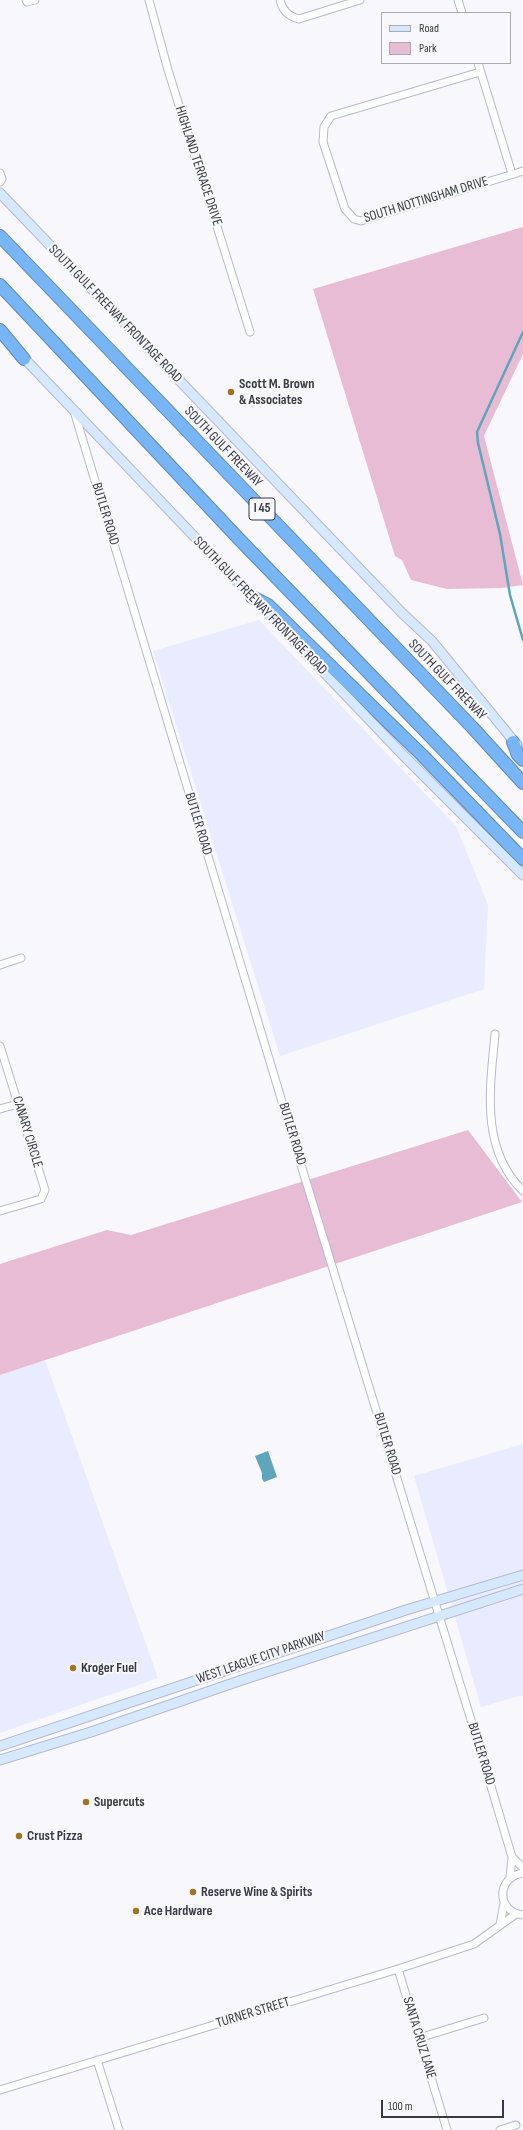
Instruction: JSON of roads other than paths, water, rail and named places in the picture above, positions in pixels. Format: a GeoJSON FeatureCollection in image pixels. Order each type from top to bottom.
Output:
{"type":"FeatureCollection","features":[{"type":"Feature","properties":{"kind":"highway","name":"SOUTH GULF FREEWAY"},"geometry":{"type":"LineString","coordinates":[[0,236],[466,721],[523,783]]}},
{"type":"Feature","properties":{"kind":"highway","name":"I 45"},"geometry":{"type":"LineString","coordinates":[[0,285],[240,539],[523,832]]}},
{"type":"Feature","properties":{"kind":"highway"},"geometry":{"type":"LineString","coordinates":[[0,330],[24,359]]}},
{"type":"Feature","properties":{"kind":"highway"},"geometry":{"type":"LineString","coordinates":[[252,597],[274,611],[422,755],[523,859]]}},
{"type":"Feature","properties":{"kind":"highway"},"geometry":{"type":"LineString","coordinates":[[513,742],[518,755],[523,760]]}},
{"type":"Feature","properties":{"kind":"main road","name":"SOUTH GULF FREEWAY FRONTAGE ROAD"},"geometry":{"type":"LineString","coordinates":[[0,193],[380,591],[432,641],[513,742],[523,752]]}},
{"type":"Feature","properties":{"kind":"main road","name":"SOUTH GULF FREEWAY FRONTAGE ROAD"},"geometry":{"type":"LineString","coordinates":[[0,333],[402,754],[523,875]]}},
{"type":"Feature","properties":{"kind":"main road","name":"WEST LEAGUE CITY PARKWAY"},"geometry":{"type":"LineString","coordinates":[[2,1746],[275,1653],[523,1574]]}},
{"type":"Feature","properties":{"kind":"main road","name":"WEST LEAGUE CITY PARKWAY"},"geometry":{"type":"LineString","coordinates":[[0,1760],[523,1589]]}},
{"type":"Feature","properties":{"kind":"main road"},"geometry":{"type":"LineString","coordinates":[[275,1653],[279,1668]]}},
{"type":"Feature","properties":{"kind":"main road"},"geometry":{"type":"LineString","coordinates":[[150,1696],[150,1711]]}},
{"type":"Feature","properties":{"kind":"street"},"geometry":{"type":"LineString","coordinates":[[26,0],[28,2],[35,0]]}},
{"type":"Feature","properties":{"kind":"street","name":"HIGHLAND TERRACE DRIVE"},"geometry":{"type":"LineString","coordinates":[[149,0],[168,70],[250,332]]}},
{"type":"Feature","properties":{"kind":"street"},"geometry":{"type":"LineString","coordinates":[[280,0],[282,7],[289,15],[299,19],[360,0]]}},
{"type":"Feature","properties":{"kind":"street"},"geometry":{"type":"LineString","coordinates":[[458,0],[462,12]]}},
{"type":"Feature","properties":{"kind":"street"},"geometry":{"type":"LineString","coordinates":[[478,64],[512,174],[523,171]]}},
{"type":"Feature","properties":{"kind":"street","name":"SOUTH NOTTINGHAM DRIVE"},"geometry":{"type":"LineString","coordinates":[[480,72],[331,116],[324,127],[324,140],[345,209],[354,219],[361,221],[512,174]]}},
{"type":"Feature","properties":{"kind":"street"},"geometry":{"type":"LineString","coordinates":[[0,173],[2,179],[0,182]]}},
{"type":"Feature","properties":{"kind":"street","name":"BUTLER ROAD"},"geometry":{"type":"LineString","coordinates":[[74,411],[305,1178],[436,1601],[512,1857],[510,1878],[503,1890],[504,1903]]}},
{"type":"Feature","properties":{"kind":"street"},"geometry":{"type":"LineString","coordinates":[[0,965],[21,958]]}},
{"type":"Feature","properties":{"kind":"street"},"geometry":{"type":"LineString","coordinates":[[495,1034],[489,1093],[492,1133],[507,1170],[523,1190]]}},
{"type":"Feature","properties":{"kind":"street","name":"CANARY CIRCLE"},"geometry":{"type":"LineString","coordinates":[[0,1046],[45,1190],[41,1199],[0,1211]]}},
{"type":"Feature","properties":{"kind":"street"},"geometry":{"type":"LineString","coordinates":[[0,1109],[18,1104]]}},
{"type":"Feature","properties":{"kind":"street","name":"BUTLER ROAD"},"geometry":{"type":"LineString","coordinates":[[512,1857],[523,1868]]}},
{"type":"Feature","properties":{"kind":"street"},"geometry":{"type":"LineString","coordinates":[[510,1878],[523,1873]]}},
{"type":"Feature","properties":{"kind":"street"},"geometry":{"type":"LineString","coordinates":[[504,1903],[509,1909],[520,1915]]}},
{"type":"Feature","properties":{"kind":"street"},"geometry":{"type":"LineString","coordinates":[[500,1925],[504,1903]]}},
{"type":"Feature","properties":{"kind":"street","name":"TURNER STREET"},"geometry":{"type":"LineString","coordinates":[[0,2090],[398,1969],[474,1944],[500,1925],[520,1915]]}},
{"type":"Feature","properties":{"kind":"street","name":"SANTA CRUZ LANE"},"geometry":{"type":"LineString","coordinates":[[398,1969],[447,2130]]}},
{"type":"Feature","properties":{"kind":"street"},"geometry":{"type":"LineString","coordinates":[[419,2038],[484,2018]]}},
{"type":"Feature","properties":{"kind":"street"},"geometry":{"type":"LineString","coordinates":[[97,2060],[119,2130]]}},
{"type":"Feature","properties":{"kind":"street"},"geometry":{"type":"LineString","coordinates":[[500,2130],[516,2125]]}},
{"type":"Feature","properties":{"kind":"water"},"geometry":{"type":"Polygon","coordinates":[[[268,1451],[277,1477],[264,1482],[255,1456],[268,1451]]]}},
{"type":"Feature","properties":{"kind":"waterway"},"geometry":{"type":"LineString","coordinates":[[523,332],[477,432],[478,443],[500,534],[510,595],[523,640]]}},
{"type":"Feature","properties":{"kind":"place","name":"Scott M. Brown & Associates"},"geometry":{"type":"Point","coordinates":[231,392]}},
{"type":"Feature","properties":{"kind":"place","name":"Kroger Fuel"},"geometry":{"type":"Point","coordinates":[73,1668]}},
{"type":"Feature","properties":{"kind":"place","name":"Supercuts"},"geometry":{"type":"Point","coordinates":[86,1802]}},
{"type":"Feature","properties":{"kind":"place","name":"Crust Pizza"},"geometry":{"type":"Point","coordinates":[19,1836]}},
{"type":"Feature","properties":{"kind":"place","name":"Reserve Wine & Spirits"},"geometry":{"type":"Point","coordinates":[193,1892]}},
{"type":"Feature","properties":{"kind":"place","name":"Ace Hardware"},"geometry":{"type":"Point","coordinates":[136,1911]}}]}
